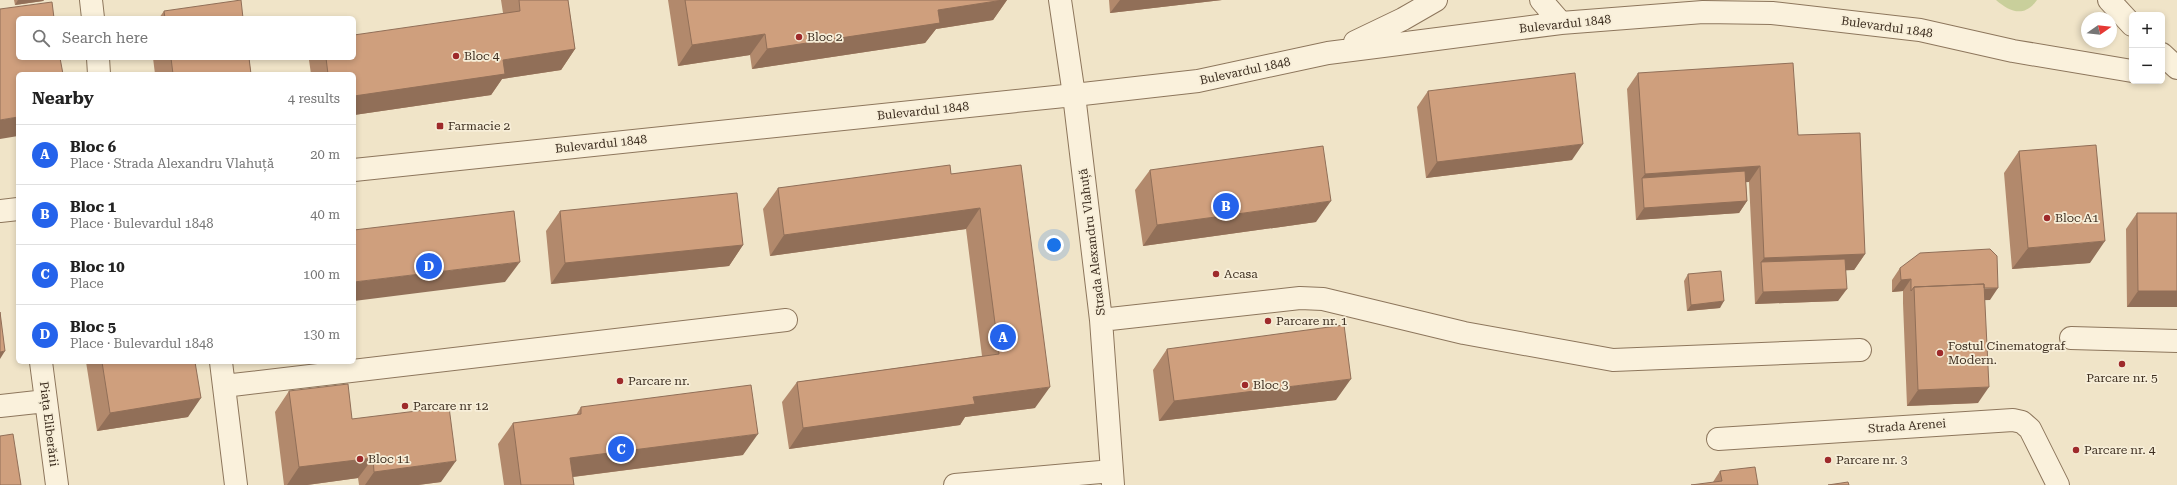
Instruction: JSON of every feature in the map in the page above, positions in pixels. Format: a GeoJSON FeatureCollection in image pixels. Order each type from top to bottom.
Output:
{"type":"FeatureCollection","features":[{"type":"Feature","properties":{"kind":"street"},"geometry":{"type":"LineString","coordinates":[[92,0],[93,16]]}},
{"type":"Feature","properties":{"kind":"street","name":"Strada Alexandru Vlahuță"},"geometry":{"type":"LineString","coordinates":[[1060,0],[1074,95],[1102,320],[1113,478]]}},
{"type":"Feature","properties":{"kind":"street"},"geometry":{"type":"LineString","coordinates":[[1328,53],[1378,32],[1436,0]]}},
{"type":"Feature","properties":{"kind":"street"},"geometry":{"type":"LineString","coordinates":[[1541,0],[1561,23]]}},
{"type":"Feature","properties":{"kind":"street"},"geometry":{"type":"LineString","coordinates":[[2109,0],[2129,22]]}},
{"type":"Feature","properties":{"kind":"street","name":"Bulevardul 1848"},"geometry":{"type":"LineString","coordinates":[[356,170],[1198,81],[1328,53],[1561,23],[1703,12],[1772,13],[1920,30],[2014,51],[2129,70]]}},
{"type":"Feature","properties":{"kind":"street"},"geometry":{"type":"LineString","coordinates":[[2165,57],[2177,68]]}},
{"type":"Feature","properties":{"kind":"street"},"geometry":{"type":"LineString","coordinates":[[98,60],[99,72]]}},
{"type":"Feature","properties":{"kind":"street"},"geometry":{"type":"LineString","coordinates":[[2165,76],[2177,78]]}},
{"type":"Feature","properties":{"kind":"street"},"geometry":{"type":"LineString","coordinates":[[0,211],[16,209]]}},
{"type":"Feature","properties":{"kind":"street"},"geometry":{"type":"LineString","coordinates":[[1102,320],[1300,298],[1324,299],[1464,333],[1613,360],[1860,350]]}},
{"type":"Feature","properties":{"kind":"street"},"geometry":{"type":"LineString","coordinates":[[224,386],[786,320]]}},
{"type":"Feature","properties":{"kind":"street"},"geometry":{"type":"LineString","coordinates":[[2071,338],[2177,341]]}},
{"type":"Feature","properties":{"kind":"street","name":"Piața Eliberării"},"geometry":{"type":"LineString","coordinates":[[41,364],[57,485]]}},
{"type":"Feature","properties":{"kind":"street"},"geometry":{"type":"LineString","coordinates":[[221,364],[236,485]]}},
{"type":"Feature","properties":{"kind":"street"},"geometry":{"type":"LineString","coordinates":[[0,406],[46,401]]}},
{"type":"Feature","properties":{"kind":"street","name":"Strada Arenei"},"geometry":{"type":"LineString","coordinates":[[1718,440],[2013,420],[2022,422],[2030,429],[2058,485]]}},
{"type":"Feature","properties":{"kind":"street"},"geometry":{"type":"LineString","coordinates":[[956,485],[1113,478]]}},
{"type":"Feature","properties":{"kind":"green space"},"geometry":{"type":"Polygon","coordinates":[[[1996,0],[2037,0],[2027,9],[2017,11],[2006,8],[1996,0]]]}},
{"type":"Feature","properties":{"kind":"building"},"geometry":{"type":"Polygon","coordinates":[[[241,0],[243,16],[165,16],[164,11],[241,0]]]}},
{"type":"Feature","properties":{"kind":"building","name":"Bloc 4"},"geometry":{"type":"Polygon","coordinates":[[[519,0],[568,0],[575,49],[503,60],[505,74],[356,96],[356,72],[328,72],[326,60],[356,60],[356,35],[520,11],[519,0]]]}},
{"type":"Feature","properties":{"kind":"building","name":"Bloc 2"},"geometry":{"type":"Polygon","coordinates":[[[685,0],[1003,0],[938,10],[940,23],[767,49],[765,34],[692,45],[685,0]]]}},
{"type":"Feature","properties":{"kind":"building"},"geometry":{"type":"Polygon","coordinates":[[[52,2],[54,16],[16,16],[16,60],[60,60],[63,72],[16,72],[16,117],[0,120],[0,9],[52,2]]]}},
{"type":"Feature","properties":{"kind":"building"},"geometry":{"type":"Polygon","coordinates":[[[171,60],[249,60],[251,72],[173,72],[171,60]]]}},
{"type":"Feature","properties":{"kind":"building"},"geometry":{"type":"Polygon","coordinates":[[[1793,63],[1798,135],[1860,133],[1865,254],[1764,258],[1760,166],[1645,174],[1638,73],[1793,63]]]}},
{"type":"Feature","properties":{"kind":"building"},"geometry":{"type":"Polygon","coordinates":[[[1575,73],[1583,144],[1437,162],[1428,91],[1575,73]]]}},
{"type":"Feature","properties":{"kind":"building","name":"Bloc A1"},"geometry":{"type":"Polygon","coordinates":[[[2096,145],[2105,241],[2028,248],[2019,151],[2096,145]]]}},
{"type":"Feature","properties":{"kind":"building"},"geometry":{"type":"Polygon","coordinates":[[[1323,146],[1331,201],[1157,225],[1150,170],[1323,146]]]}},
{"type":"Feature","properties":{"kind":"building"},"geometry":{"type":"Polygon","coordinates":[[[950,165],[951,174],[1021,165],[1050,387],[973,397],[975,404],[803,428],[797,382],[999,354],[980,208],[784,235],[778,188],[950,165]]]}},
{"type":"Feature","properties":{"kind":"building"},"geometry":{"type":"Polygon","coordinates":[[[1745,171],[1747,201],[1644,208],[1642,178],[1745,171]]]}},
{"type":"Feature","properties":{"kind":"building"},"geometry":{"type":"Polygon","coordinates":[[[737,193],[743,245],[565,263],[560,211],[737,193]]]}},
{"type":"Feature","properties":{"kind":"building"},"geometry":{"type":"Polygon","coordinates":[[[514,211],[520,262],[356,282],[356,230],[514,211]]]}},
{"type":"Feature","properties":{"kind":"building"},"geometry":{"type":"Polygon","coordinates":[[[2137,213],[2177,213],[2177,291],[2138,291],[2137,213]]]}},
{"type":"Feature","properties":{"kind":"building"},"geometry":{"type":"Polygon","coordinates":[[[1990,249],[1997,256],[1998,288],[1984,288],[1984,284],[1914,287],[1911,291],[1911,279],[1901,280],[1900,268],[1920,253],[1990,249]]]}},
{"type":"Feature","properties":{"kind":"building"},"geometry":{"type":"Polygon","coordinates":[[[1845,259],[1847,289],[1763,292],[1761,262],[1845,259]]]}},
{"type":"Feature","properties":{"kind":"building"},"geometry":{"type":"Polygon","coordinates":[[[1721,271],[1724,301],[1691,305],[1688,274],[1721,271]]]}},
{"type":"Feature","properties":{"kind":"building","name":"Fostul Cinematograf Modern."},"geometry":{"type":"Polygon","coordinates":[[[1984,284],[1989,387],[1918,390],[1914,287],[1984,284]]]}},
{"type":"Feature","properties":{"kind":"building"},"geometry":{"type":"Polygon","coordinates":[[[0,312],[5,351],[0,352],[0,312]]]}},
{"type":"Feature","properties":{"kind":"building"},"geometry":{"type":"Polygon","coordinates":[[[1344,325],[1351,379],[1174,401],[1167,349],[1344,325]]]}},
{"type":"Feature","properties":{"kind":"building"},"geometry":{"type":"Polygon","coordinates":[[[102,364],[195,364],[201,398],[110,413],[102,364]]]}},
{"type":"Feature","properties":{"kind":"building"},"geometry":{"type":"Polygon","coordinates":[[[348,384],[352,419],[449,407],[456,461],[374,472],[373,458],[299,467],[289,391],[348,384]]]}},
{"type":"Feature","properties":{"kind":"building"},"geometry":{"type":"Polygon","coordinates":[[[751,385],[758,434],[570,458],[574,485],[521,485],[513,423],[581,414],[581,407],[751,385]]]}},
{"type":"Feature","properties":{"kind":"building"},"geometry":{"type":"Polygon","coordinates":[[[13,434],[21,485],[0,485],[0,436],[13,434]]]}},
{"type":"Feature","properties":{"kind":"building"},"geometry":{"type":"Polygon","coordinates":[[[1755,467],[1758,485],[1691,485],[1722,481],[1720,471],[1755,467]]]}},
{"type":"Feature","properties":{"kind":"building"},"geometry":{"type":"Polygon","coordinates":[[[1848,482],[1849,485],[1828,485],[1848,482]]]}},
{"type":"Feature","properties":{"kind":"place","name":"Bloc 2"},"geometry":{"type":"Point","coordinates":[799,37]}},
{"type":"Feature","properties":{"kind":"place","name":"Bloc 4"},"geometry":{"type":"Point","coordinates":[456,56]}},
{"type":"Feature","properties":{"kind":"place","name":"Farmacie 2"},"geometry":{"type":"Point","coordinates":[440,126]}},
{"type":"Feature","properties":{"kind":"place","name":"Bloc 1"},"geometry":{"type":"Point","coordinates":[1226,206]}},
{"type":"Feature","properties":{"kind":"place","name":"Bloc A1"},"geometry":{"type":"Point","coordinates":[2047,218]}},
{"type":"Feature","properties":{"kind":"place","name":"Bloc 5"},"geometry":{"type":"Point","coordinates":[429,266]}},
{"type":"Feature","properties":{"kind":"place","name":"Acasa"},"geometry":{"type":"Point","coordinates":[1216,274]}},
{"type":"Feature","properties":{"kind":"place","name":"Parcare nr. 1"},"geometry":{"type":"Point","coordinates":[1268,321]}},
{"type":"Feature","properties":{"kind":"place","name":"Bloc 6"},"geometry":{"type":"Point","coordinates":[1003,337]}},
{"type":"Feature","properties":{"kind":"place","name":"Fostul Cinematograf Modern."},"geometry":{"type":"Point","coordinates":[1940,353]}},
{"type":"Feature","properties":{"kind":"place","name":"Parcare nr. 5"},"geometry":{"type":"Point","coordinates":[2122,364]}},
{"type":"Feature","properties":{"kind":"place","name":"Parcare nr."},"geometry":{"type":"Point","coordinates":[620,381]}},
{"type":"Feature","properties":{"kind":"place","name":"Bloc 3"},"geometry":{"type":"Point","coordinates":[1245,385]}},
{"type":"Feature","properties":{"kind":"place","name":"Parcare nr 12"},"geometry":{"type":"Point","coordinates":[405,406]}},
{"type":"Feature","properties":{"kind":"place","name":"Bloc 10"},"geometry":{"type":"Point","coordinates":[621,449]}},
{"type":"Feature","properties":{"kind":"place","name":"Parcare nr. 4"},"geometry":{"type":"Point","coordinates":[2076,450]}},
{"type":"Feature","properties":{"kind":"place","name":"Bloc 11"},"geometry":{"type":"Point","coordinates":[360,459]}},
{"type":"Feature","properties":{"kind":"place","name":"Parcare nr. 3"},"geometry":{"type":"Point","coordinates":[1828,460]}}]}
